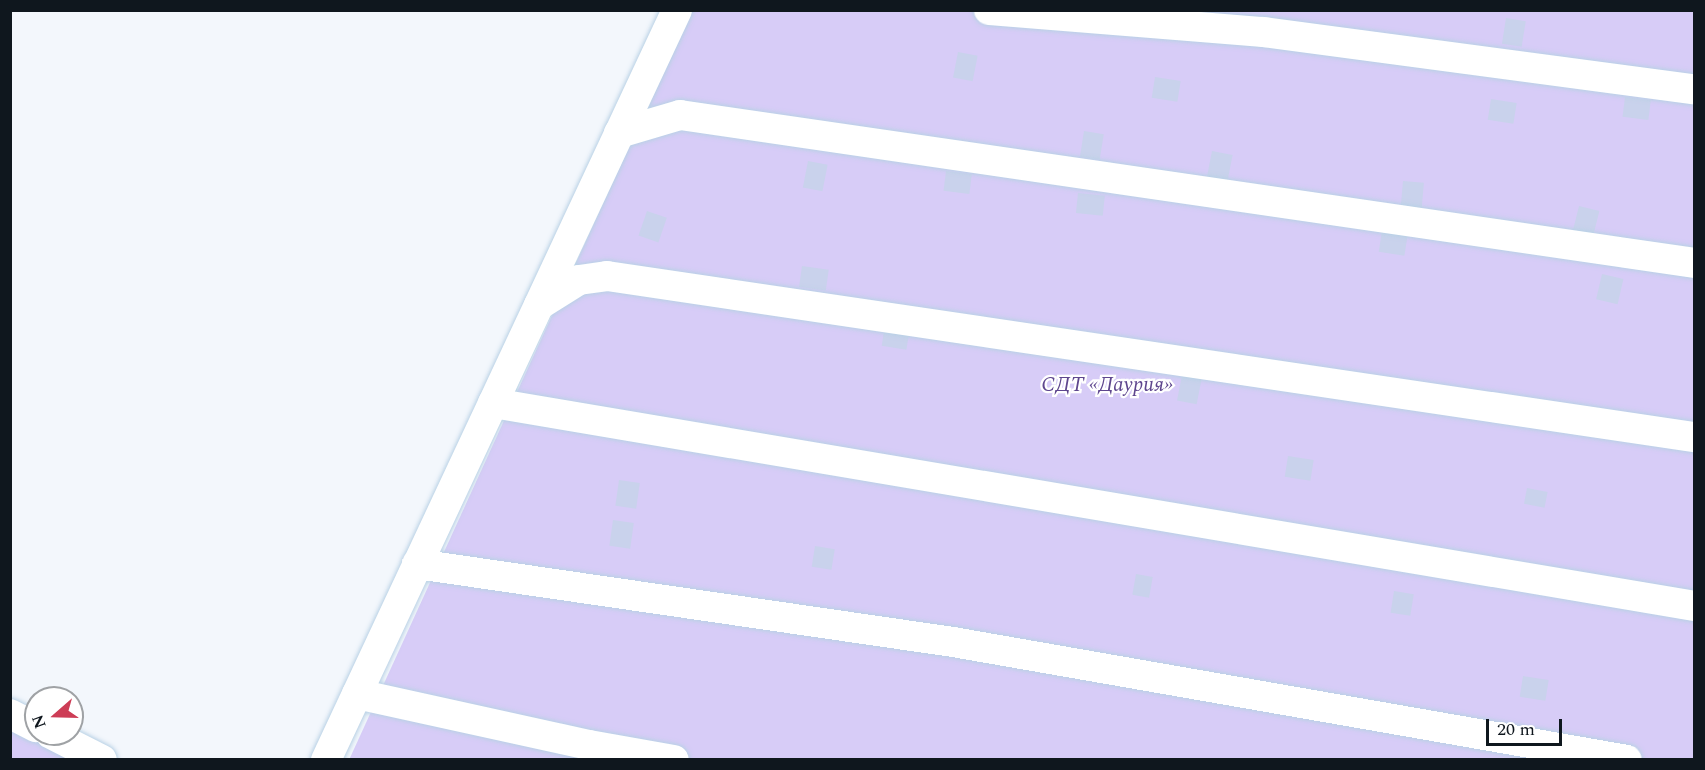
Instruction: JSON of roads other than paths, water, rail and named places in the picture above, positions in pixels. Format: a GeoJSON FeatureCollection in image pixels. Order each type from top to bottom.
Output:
{"type":"FeatureCollection","features":[{"type":"Feature","properties":{"kind":"lane"},"geometry":{"type":"LineString","coordinates":[[326,759],[677,10]]}},
{"type":"Feature","properties":{"kind":"lane"},"geometry":{"type":"LineString","coordinates":[[989,10],[1264,32],[1695,89]]}},
{"type":"Feature","properties":{"kind":"lane"},"geometry":{"type":"LineString","coordinates":[[619,133],[680,115],[1695,263]]}},
{"type":"Feature","properties":{"kind":"lane"},"geometry":{"type":"LineString","coordinates":[[539,305],[579,280],[607,276],[1695,437]]}},
{"type":"Feature","properties":{"kind":"lane"},"geometry":{"type":"LineString","coordinates":[[493,403],[1695,606]]}},
{"type":"Feature","properties":{"kind":"lane"},"geometry":{"type":"LineString","coordinates":[[417,564],[953,642],[1627,759]]}},
{"type":"Feature","properties":{"kind":"lane"},"geometry":{"type":"LineString","coordinates":[[357,694],[589,745],[674,759]]}},
{"type":"Feature","properties":{"kind":"lane"},"geometry":{"type":"LineString","coordinates":[[10,714],[24,721]]}},
{"type":"Feature","properties":{"kind":"lane"},"geometry":{"type":"LineString","coordinates":[[75,746],[102,759]]}},
{"type":"Feature","properties":{"kind":"park label","name":"СДТ «Даурия»"},"geometry":{"type":"Point","coordinates":[1107,385]}}]}
